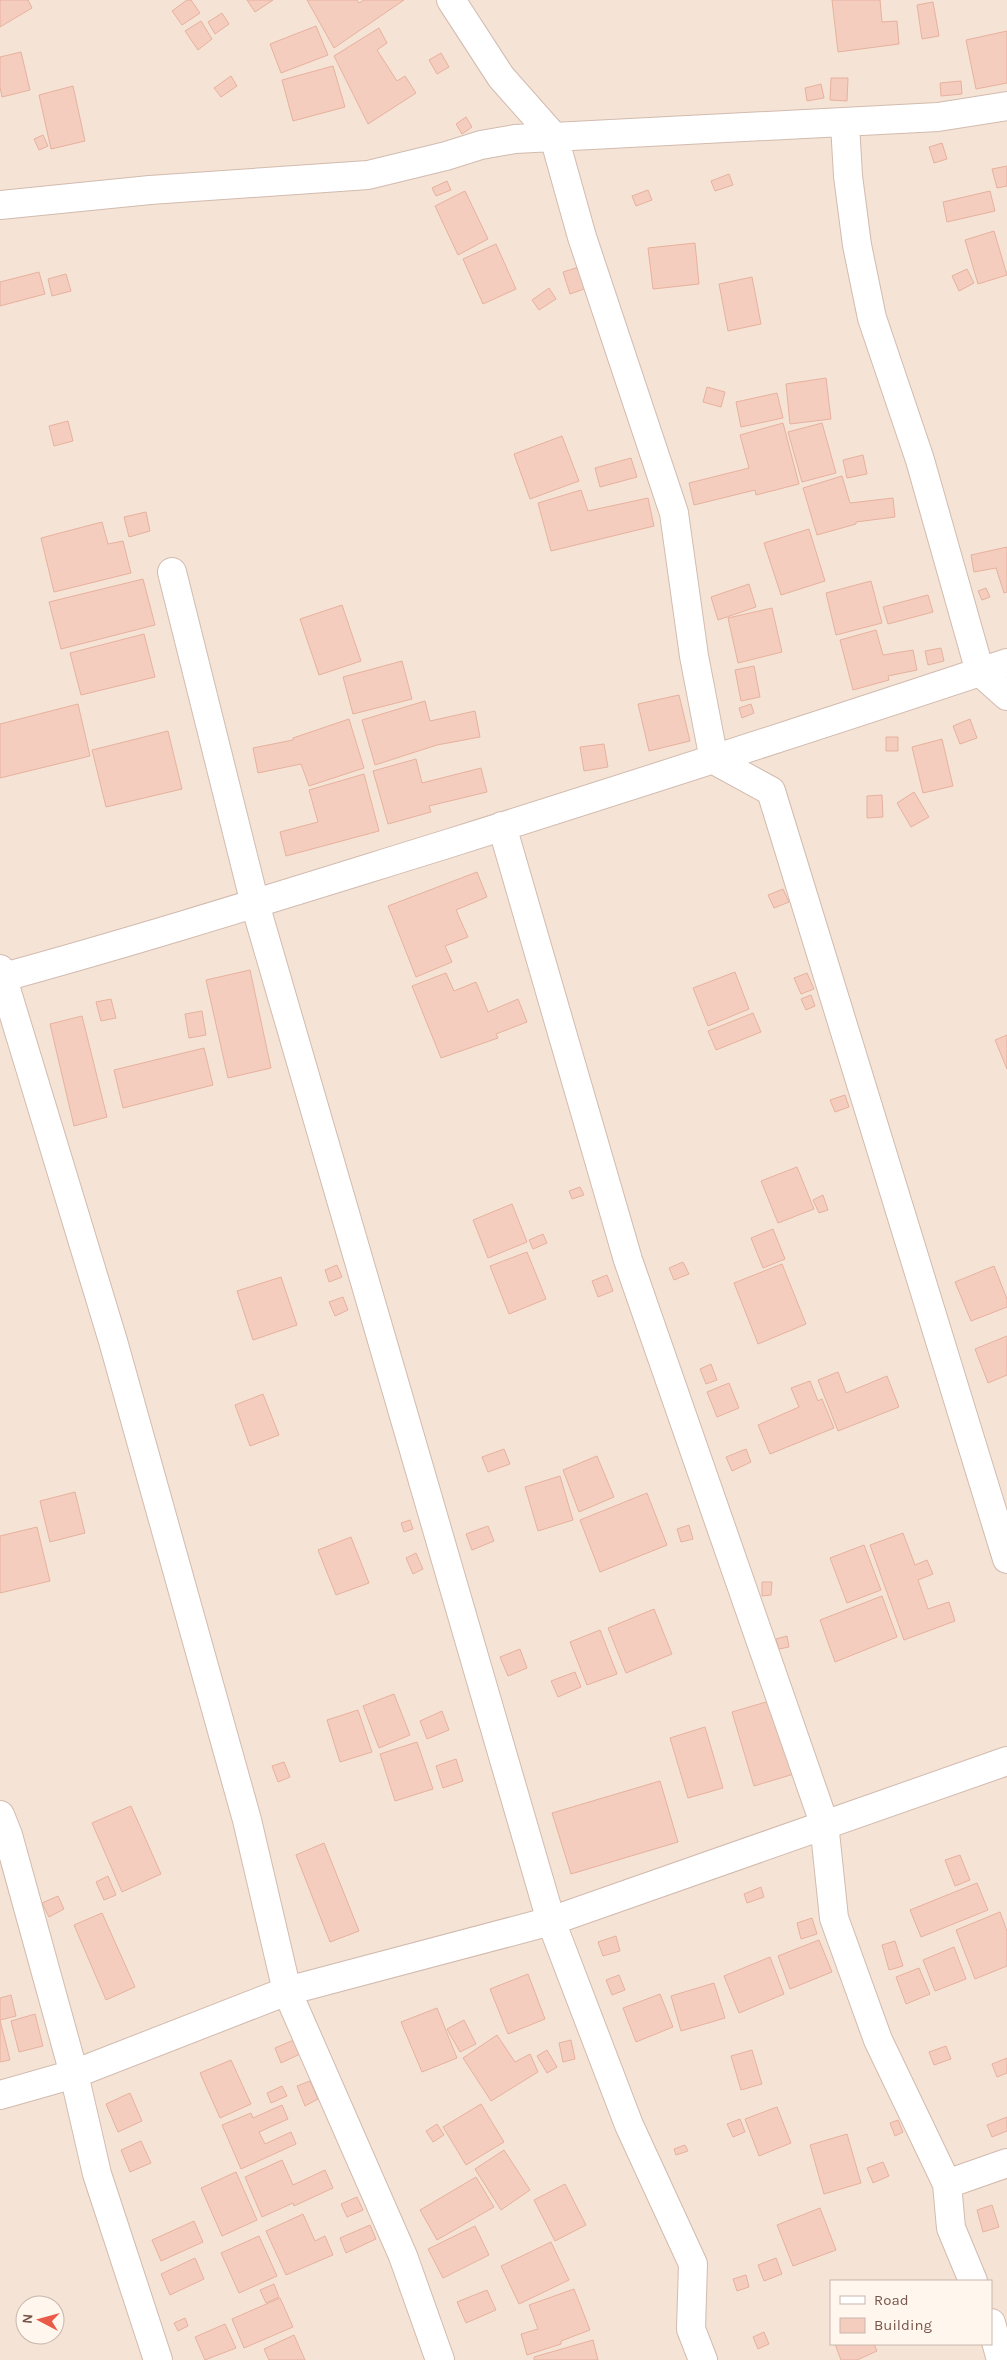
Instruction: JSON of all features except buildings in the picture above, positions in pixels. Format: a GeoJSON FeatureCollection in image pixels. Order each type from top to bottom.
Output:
{"type":"FeatureCollection","features":[{"type":"Feature","properties":{"kind":"street"},"geometry":{"type":"LineString","coordinates":[[451,0],[501,77],[554,137],[582,237],[674,513],[694,656],[714,760]]}},
{"type":"Feature","properties":{"kind":"street"},"geometry":{"type":"LineString","coordinates":[[0,205],[150,190],[368,175],[446,156],[481,145],[554,137],[845,124],[938,117],[1007,106]]}},
{"type":"Feature","properties":{"kind":"street"},"geometry":{"type":"LineString","coordinates":[[845,124],[857,246],[872,318],[920,460],[980,672],[1007,696]]}},
{"type":"Feature","properties":{"kind":"street"},"geometry":{"type":"LineString","coordinates":[[172,572],[255,904],[551,1921],[629,2125],[693,2264],[691,2329],[703,2360]]}},
{"type":"Feature","properties":{"kind":"street"},"geometry":{"type":"LineString","coordinates":[[440,2360],[403,2256],[286,1992],[247,1820],[119,1360],[1,975],[151,936],[255,904],[714,760],[1007,663]]}},
{"type":"Feature","properties":{"kind":"street"},"geometry":{"type":"LineString","coordinates":[[714,760],[771,791],[1007,1559]]}},
{"type":"Feature","properties":{"kind":"street"},"geometry":{"type":"LineString","coordinates":[[502,826],[628,1260],[824,1823],[834,1918],[878,2040],[947,2184],[951,2228],[973,2280]]}},
{"type":"Feature","properties":{"kind":"street"},"geometry":{"type":"LineString","coordinates":[[0,2095],[74,2074],[286,1992],[551,1921],[824,1823],[1007,1761]]}},
{"type":"Feature","properties":{"kind":"street"},"geometry":{"type":"LineString","coordinates":[[0,1815],[8,1835],[74,2074],[97,2174],[158,2360]]}},
{"type":"Feature","properties":{"kind":"street"},"geometry":{"type":"LineString","coordinates":[[947,2184],[1007,2163]]}},
{"type":"Feature","properties":{"kind":"street"},"geometry":{"type":"LineString","coordinates":[[992,2327],[1001,2360]]}},
{"type":"Feature","properties":{"kind":"shaded area"},"geometry":{"type":"Polygon","coordinates":[[[0,0],[1007,0],[1007,2360],[0,2360],[0,0]]]}}]}
